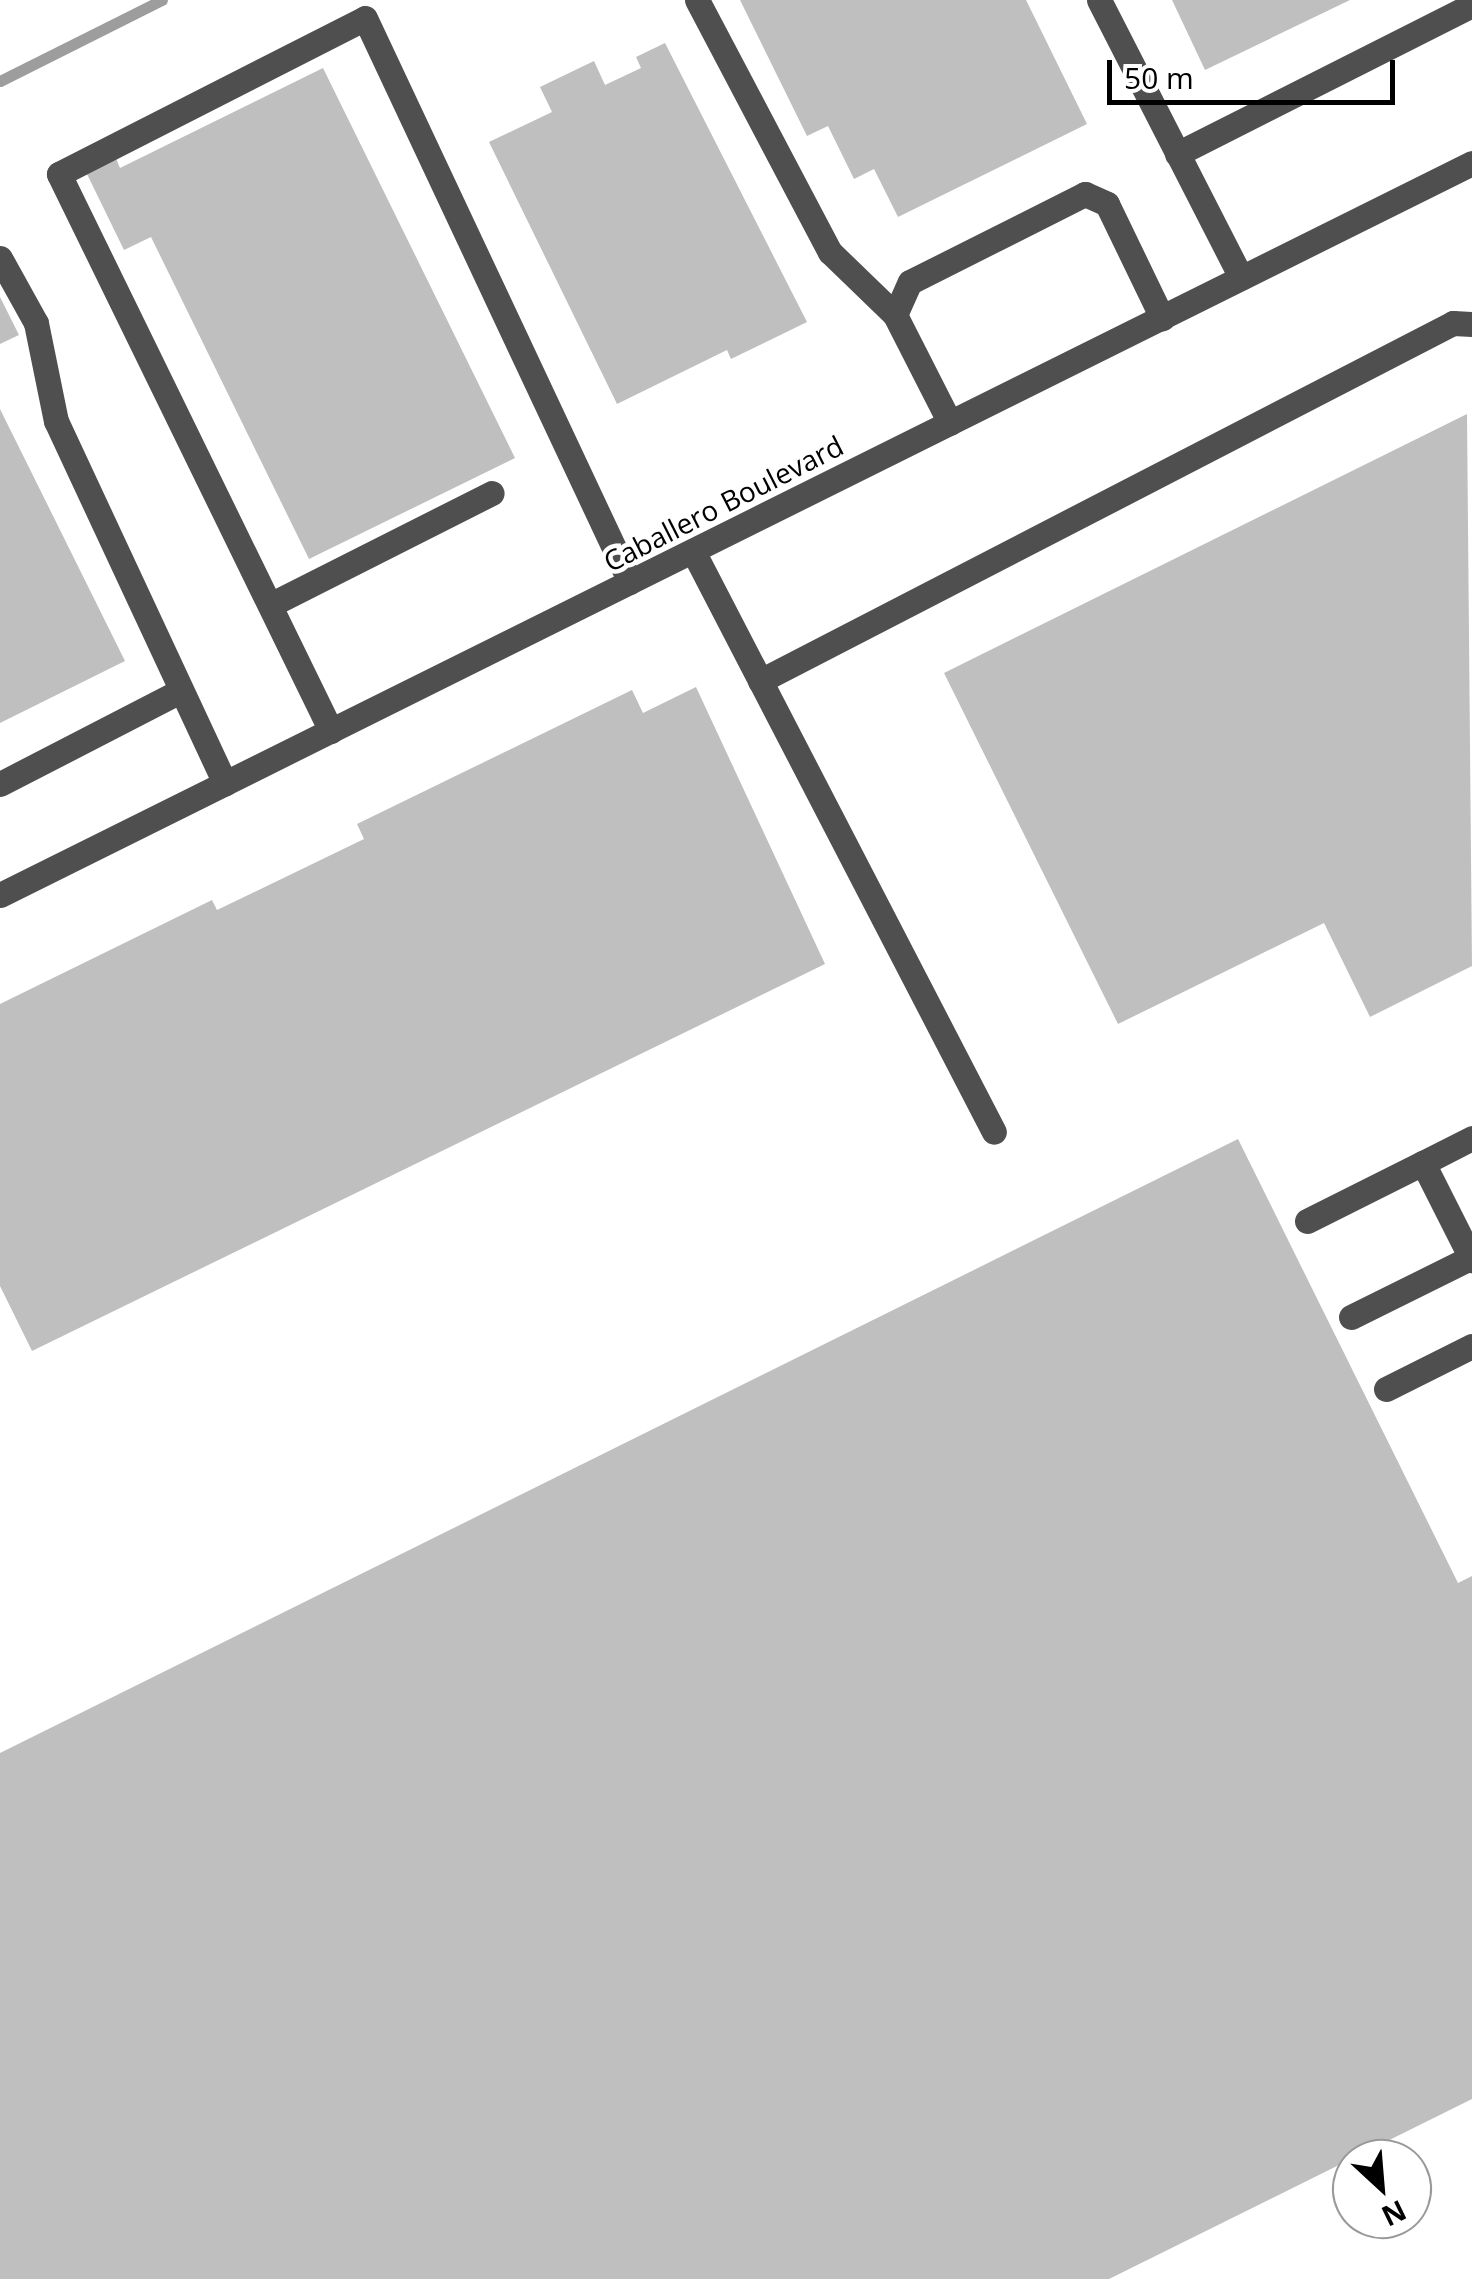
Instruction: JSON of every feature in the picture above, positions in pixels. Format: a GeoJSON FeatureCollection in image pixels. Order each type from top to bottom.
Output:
{"type":"FeatureCollection","features":[{"type":"Feature","properties":{"kind":"street"},"geometry":{"type":"LineString","coordinates":[[697,0],[830,252],[895,315],[950,423]]}},
{"type":"Feature","properties":{"kind":"street"},"geometry":{"type":"LineString","coordinates":[[1099,0],[1241,278]]}},
{"type":"Feature","properties":{"kind":"street"},"geometry":{"type":"LineString","coordinates":[[1178,154],[1472,5]]}},
{"type":"Feature","properties":{"kind":"street"},"geometry":{"type":"LineString","coordinates":[[331,731],[59,174],[365,18],[630,582]]}},
{"type":"Feature","properties":{"kind":"street","name":"Caballero Boulevard"},"geometry":{"type":"LineString","coordinates":[[0,895],[1472,163]]}},
{"type":"Feature","properties":{"kind":"street"},"geometry":{"type":"LineString","coordinates":[[895,315],[910,282],[1085,194],[1107,204],[1162,318]]}},
{"type":"Feature","properties":{"kind":"street"},"geometry":{"type":"LineString","coordinates":[[0,258],[36,323],[56,421],[226,783]]}},
{"type":"Feature","properties":{"kind":"street"},"geometry":{"type":"LineString","coordinates":[[760,680],[1453,323],[1472,324]]}},
{"type":"Feature","properties":{"kind":"street"},"geometry":{"type":"LineString","coordinates":[[272,604],[492,493]]}},
{"type":"Feature","properties":{"kind":"street"},"geometry":{"type":"LineString","coordinates":[[694,551],[994,1132]]}},
{"type":"Feature","properties":{"kind":"street"},"geometry":{"type":"LineString","coordinates":[[0,784],[180,692]]}},
{"type":"Feature","properties":{"kind":"street"},"geometry":{"type":"LineString","coordinates":[[1307,1221],[1472,1138]]}},
{"type":"Feature","properties":{"kind":"street"},"geometry":{"type":"LineString","coordinates":[[1352,1317],[1472,1258],[1423,1163]]}},
{"type":"Feature","properties":{"kind":"street"},"geometry":{"type":"LineString","coordinates":[[1386,1389],[1472,1346]]}},
{"type":"Feature","properties":{"kind":"building"},"geometry":{"type":"Polygon","coordinates":[[[740,0],[1026,0],[1087,124],[898,217],[874,169],[854,179],[828,126],[807,136],[740,0]]]}},
{"type":"Feature","properties":{"kind":"building"},"geometry":{"type":"Polygon","coordinates":[[[1172,0],[1350,0],[1205,70],[1172,0]]]}},
{"type":"Feature","properties":{"kind":"building"},"geometry":{"type":"Polygon","coordinates":[[[665,43],[807,322],[731,359],[727,350],[617,404],[489,142],[552,112],[540,87],[594,61],[605,85],[641,68],[636,57],[665,43]]]}},
{"type":"Feature","properties":{"kind":"building"},"geometry":{"type":"Polygon","coordinates":[[[323,68],[515,458],[309,559],[151,237],[124,250],[85,170],[115,156],[120,168],[323,68]]]}},
{"type":"Feature","properties":{"kind":"building"},"geometry":{"type":"Polygon","coordinates":[[[0,297],[19,335],[0,344],[0,297]]]}},
{"type":"Feature","properties":{"kind":"building"},"geometry":{"type":"Polygon","coordinates":[[[0,409],[125,661],[0,723],[0,409]]]}},
{"type":"Feature","properties":{"kind":"building"},"geometry":{"type":"Polygon","coordinates":[[[1467,414],[1472,966],[1370,1017],[1324,923],[1118,1024],[944,673],[1467,414]]]}},
{"type":"Feature","properties":{"kind":"building"},"geometry":{"type":"Polygon","coordinates":[[[696,687],[825,964],[32,1351],[0,1286],[0,1004],[212,900],[217,910],[364,839],[357,824],[632,690],[643,713],[696,687]]]}},
{"type":"Feature","properties":{"kind":"building"},"geometry":{"type":"Polygon","coordinates":[[[1238,1139],[1458,1583],[1472,1576],[1472,2099],[1391,2139],[1332,2139],[1332,2168],[1109,2279],[0,2279],[0,1753],[1238,1139]]]}},
{"type":"Feature","properties":{"kind":"waterway"},"geometry":{"type":"LineString","coordinates":[[0,81],[162,0]]}}]}
